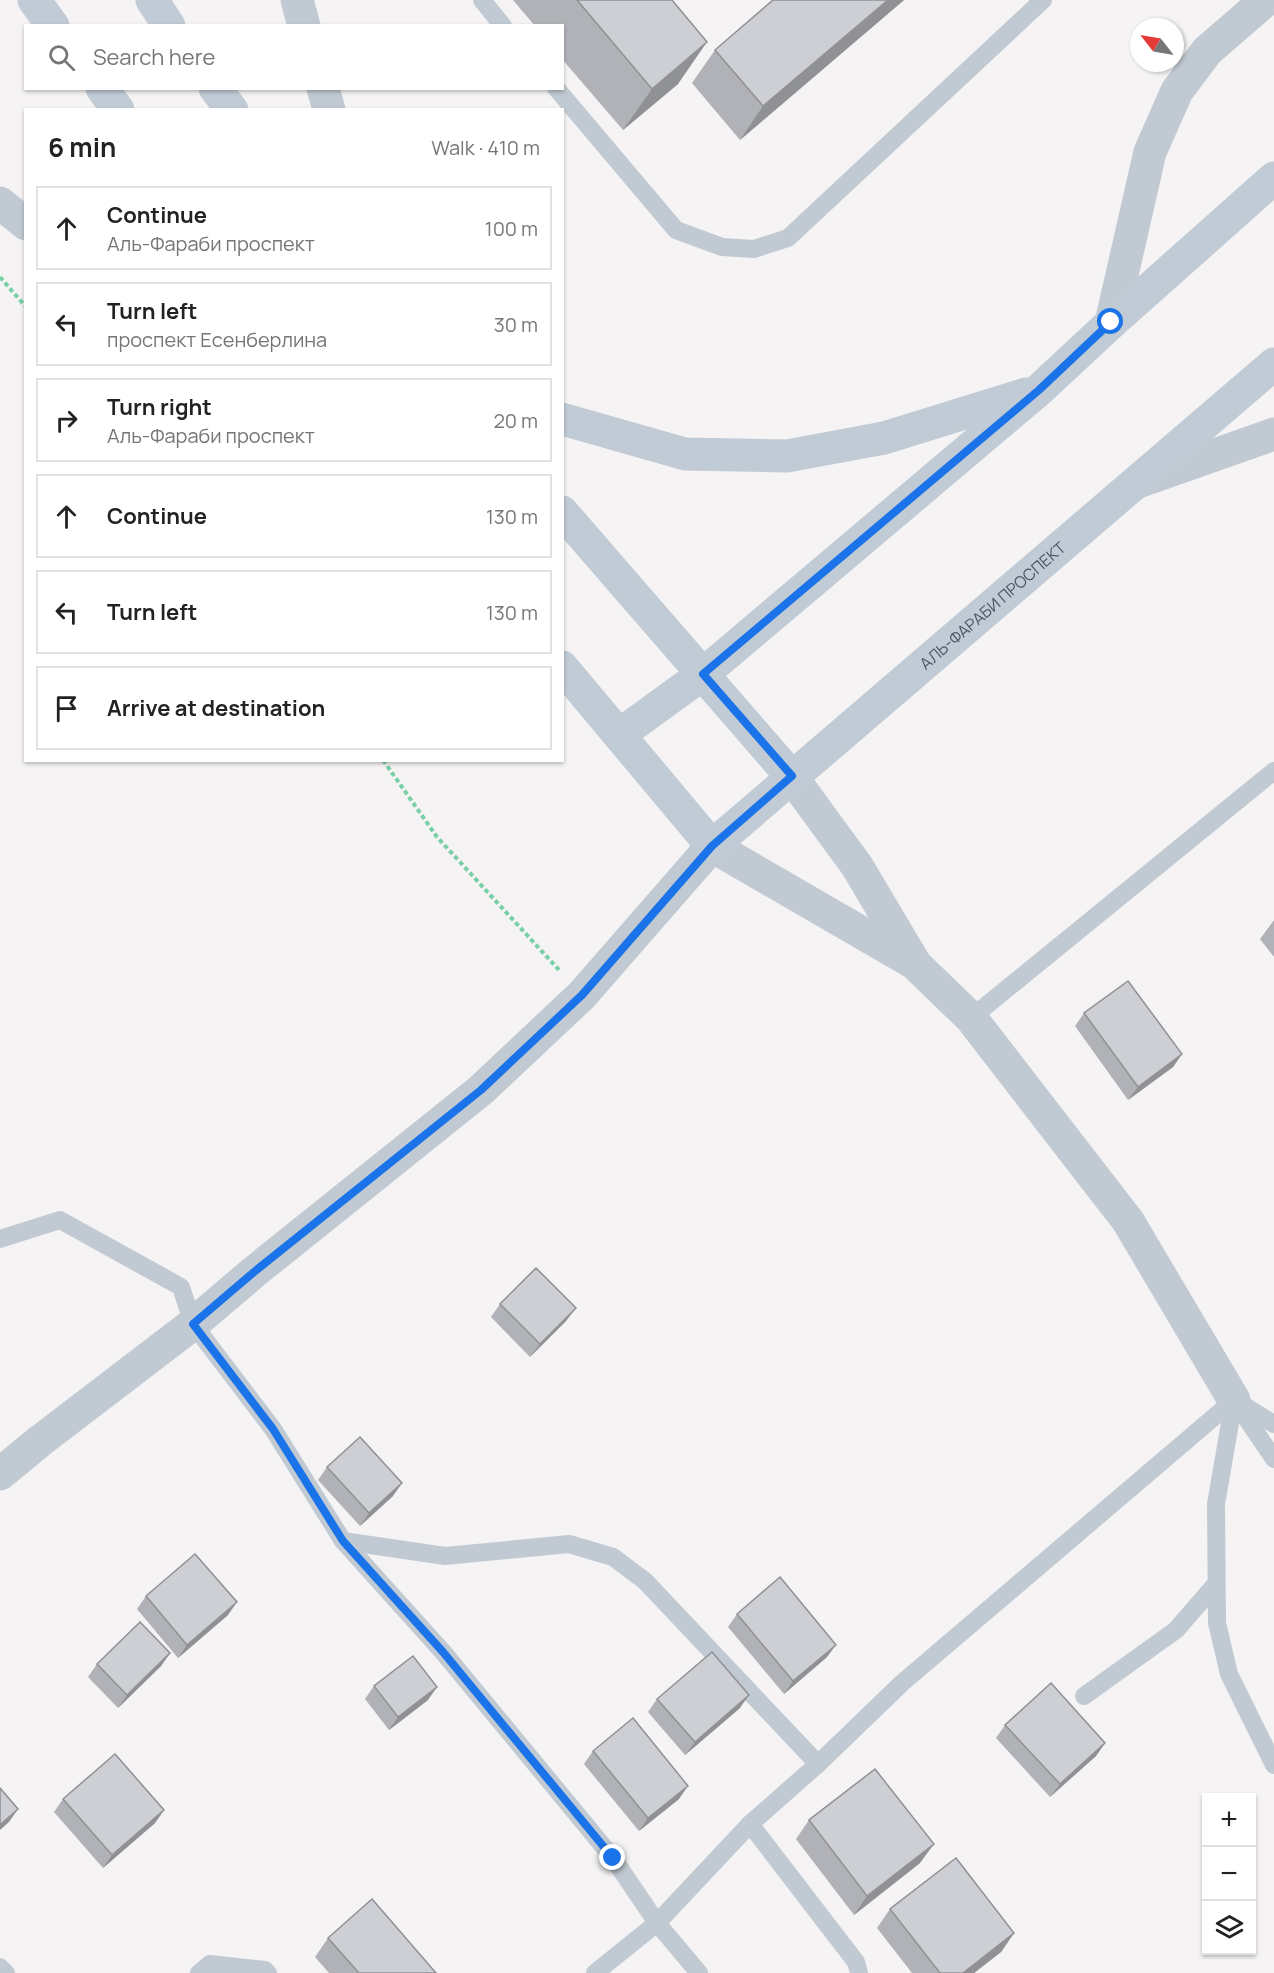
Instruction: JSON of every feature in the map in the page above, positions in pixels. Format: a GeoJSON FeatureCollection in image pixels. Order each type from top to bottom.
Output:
{"type":"FeatureCollection","features":[{"type":"Feature","properties":{"kind":"street"},"geometry":{"type":"LineString","coordinates":[[34,0],[52,24]]}},
{"type":"Feature","properties":{"kind":"street"},"geometry":{"type":"LineString","coordinates":[[152,0],[168,24]]}},
{"type":"Feature","properties":{"kind":"street"},"geometry":{"type":"LineString","coordinates":[[297,0],[303,24]]}},
{"type":"Feature","properties":{"kind":"street"},"geometry":{"type":"LineString","coordinates":[[1111,322],[1150,152],[1177,90],[1208,51],[1251,5]]}},
{"type":"Feature","properties":{"kind":"street"},"geometry":{"type":"LineString","coordinates":[[103,90],[117,108]]}},
{"type":"Feature","properties":{"kind":"street"},"geometry":{"type":"LineString","coordinates":[[217,90],[230,108]]}},
{"type":"Feature","properties":{"kind":"street"},"geometry":{"type":"LineString","coordinates":[[324,90],[328,108]]}},
{"type":"Feature","properties":{"kind":"street"},"geometry":{"type":"LineString","coordinates":[[619,735],[703,674],[1039,390],[1111,322],[1274,178]]}},
{"type":"Feature","properties":{"kind":"street"},"geometry":{"type":"LineString","coordinates":[[0,203],[24,222]]}},
{"type":"Feature","properties":{"kind":"street","name":"АЛЬ-ФАРАБИ ПРОСПЕКТ"},"geometry":{"type":"LineString","coordinates":[[712,846],[1274,364]]}},
{"type":"Feature","properties":{"kind":"street"},"geometry":{"type":"LineString","coordinates":[[564,420],[685,454],[787,456],[884,438],[1039,390]]}},
{"type":"Feature","properties":{"kind":"street"},"geometry":{"type":"LineString","coordinates":[[1138,482],[1274,434]]}},
{"type":"Feature","properties":{"kind":"street"},"geometry":{"type":"LineString","coordinates":[[564,514],[792,776],[857,866],[914,963]]}},
{"type":"Feature","properties":{"kind":"street"},"geometry":{"type":"LineString","coordinates":[[564,669],[712,846],[914,963],[971,1018],[1128,1221],[1234,1400]]}},
{"type":"Feature","properties":{"kind":"street"},"geometry":{"type":"LineString","coordinates":[[0,1474],[193,1324],[254,1272],[481,1090],[582,995],[712,846]]}},
{"type":"Feature","properties":{"kind":"lane"},"geometry":{"type":"LineString","coordinates":[[482,0],[501,24]]}},
{"type":"Feature","properties":{"kind":"lane"},"geometry":{"type":"LineString","coordinates":[[558,90],[676,230],[722,247],[754,249],[788,238],[1043,0]]}},
{"type":"Feature","properties":{"kind":"lane"},"geometry":{"type":"LineString","coordinates":[[971,1018],[1274,771]]}},
{"type":"Feature","properties":{"kind":"lane"},"geometry":{"type":"LineString","coordinates":[[0,1239],[60,1220],[181,1287],[193,1324],[273,1429],[343,1541],[473,1688],[613,1858],[657,1923],[699,1973]]}},
{"type":"Feature","properties":{"kind":"lane"},"geometry":{"type":"LineString","coordinates":[[1234,1400],[1274,1424]]}},
{"type":"Feature","properties":{"kind":"lane"},"geometry":{"type":"LineString","coordinates":[[1234,1400],[1274,1459]]}},
{"type":"Feature","properties":{"kind":"lane"},"geometry":{"type":"LineString","coordinates":[[1234,1400],[1216,1504],[1217,1623],[1229,1674],[1274,1765]]}},
{"type":"Feature","properties":{"kind":"lane"},"geometry":{"type":"LineString","coordinates":[[596,1973],[657,1923],[750,1824],[818,1764],[902,1683],[1234,1400]]}},
{"type":"Feature","properties":{"kind":"lane"},"geometry":{"type":"LineString","coordinates":[[343,1541],[445,1556],[569,1544],[613,1557],[645,1581],[818,1764]]}},
{"type":"Feature","properties":{"kind":"lane"},"geometry":{"type":"LineString","coordinates":[[1084,1696],[1176,1630],[1215,1585]]}},
{"type":"Feature","properties":{"kind":"lane"},"geometry":{"type":"LineString","coordinates":[[750,1824],[856,1962],[860,1973]]}},
{"type":"Feature","properties":{"kind":"lane"},"geometry":{"type":"LineString","coordinates":[[199,1973],[210,1964],[265,1970],[268,1973]]}},
{"type":"Feature","properties":{"kind":"lane"},"geometry":{"type":"LineString","coordinates":[[0,1966],[6,1973]]}},
{"type":"Feature","properties":{"kind":"path"},"geometry":{"type":"LineString","coordinates":[[0,277],[24,305]]}},
{"type":"Feature","properties":{"kind":"path"},"geometry":{"type":"LineString","coordinates":[[384,762],[436,837],[582,995]]}},
{"type":"Feature","properties":{"kind":"building"},"geometry":{"type":"Polygon","coordinates":[[[577,0],[672,0],[707,42],[652,89],[577,0]]]}},
{"type":"Feature","properties":{"kind":"building"},"geometry":{"type":"Polygon","coordinates":[[[773,0],[888,0],[763,106],[715,50],[773,0]]]}},
{"type":"Feature","properties":{"kind":"building"},"geometry":{"type":"Polygon","coordinates":[[[1128,981],[1182,1054],[1138,1087],[1084,1013],[1128,981]]]}},
{"type":"Feature","properties":{"kind":"building"},"geometry":{"type":"Polygon","coordinates":[[[536,1268],[576,1308],[540,1344],[500,1304],[536,1268]]]}},
{"type":"Feature","properties":{"kind":"building"},"geometry":{"type":"Polygon","coordinates":[[[360,1437],[402,1483],[369,1513],[327,1467],[360,1437]]]}},
{"type":"Feature","properties":{"kind":"building"},"geometry":{"type":"Polygon","coordinates":[[[195,1554],[237,1602],[187,1645],[146,1596],[195,1554]]]}},
{"type":"Feature","properties":{"kind":"building"},"geometry":{"type":"Polygon","coordinates":[[[780,1577],[836,1645],[793,1681],[737,1614],[780,1577]]]}},
{"type":"Feature","properties":{"kind":"building"},"geometry":{"type":"Polygon","coordinates":[[[140,1622],[170,1653],[127,1695],[97,1664],[140,1622]]]}},
{"type":"Feature","properties":{"kind":"building"},"geometry":{"type":"Polygon","coordinates":[[[712,1652],[749,1695],[695,1742],[657,1699],[712,1652]]]}},
{"type":"Feature","properties":{"kind":"building"},"geometry":{"type":"Polygon","coordinates":[[[413,1656],[437,1687],[398,1717],[374,1686],[413,1656]]]}},
{"type":"Feature","properties":{"kind":"building"},"geometry":{"type":"Polygon","coordinates":[[[1051,1683],[1105,1743],[1060,1784],[1005,1725],[1051,1683]]]}},
{"type":"Feature","properties":{"kind":"building"},"geometry":{"type":"Polygon","coordinates":[[[633,1718],[688,1786],[648,1818],[593,1751],[633,1718]]]}},
{"type":"Feature","properties":{"kind":"building"},"geometry":{"type":"Polygon","coordinates":[[[115,1754],[164,1810],[112,1855],[63,1799],[115,1754]]]}},
{"type":"Feature","properties":{"kind":"building"},"geometry":{"type":"Polygon","coordinates":[[[875,1769],[934,1844],[867,1896],[809,1820],[875,1769]]]}},
{"type":"Feature","properties":{"kind":"building"},"geometry":{"type":"Polygon","coordinates":[[[0,1788],[18,1809],[0,1825],[0,1788]]]}},
{"type":"Feature","properties":{"kind":"building"},"geometry":{"type":"Polygon","coordinates":[[[956,1858],[1014,1933],[963,1973],[940,1973],[890,1909],[956,1858]]]}},
{"type":"Feature","properties":{"kind":"building"},"geometry":{"type":"Polygon","coordinates":[[[372,1899],[436,1973],[359,1973],[328,1938],[372,1899]]]}},
{"type":"Feature","properties":{"kind":"route"},"geometry":{"type":"LineString","coordinates":[[613,1858],[443,1652],[343,1541],[273,1429],[193,1324],[254,1272],[481,1090],[582,995],[712,846],[792,776],[703,674],[1039,390],[1111,322]]}}]}
